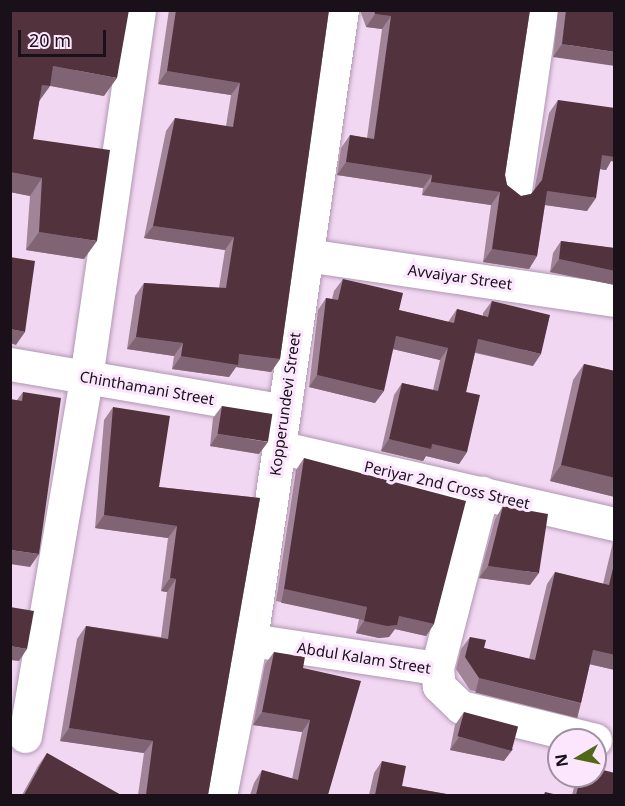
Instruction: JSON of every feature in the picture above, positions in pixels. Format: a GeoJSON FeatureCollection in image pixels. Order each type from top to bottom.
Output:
{"type":"FeatureCollection","features":[{"type":"Feature","properties":{"kind":"street"},"geometry":{"type":"LineString","coordinates":[[25,736],[86,378],[139,10]]}},
{"type":"Feature","properties":{"kind":"street","name":"Kopperundevi Street"},"geometry":{"type":"LineString","coordinates":[[220,795],[250,640],[342,10]]}},
{"type":"Feature","properties":{"kind":"street"},"geometry":{"type":"LineString","coordinates":[[515,190],[541,10]]}},
{"type":"Feature","properties":{"kind":"street","name":"Avvaiyar Street"},"geometry":{"type":"LineString","coordinates":[[306,255],[615,300]]}},
{"type":"Feature","properties":{"kind":"street","name":"Chinthamani Street"},"geometry":{"type":"LineString","coordinates":[[10,364],[284,411]]}},
{"type":"Feature","properties":{"kind":"street","name":"Periyar 2nd Cross Street"},"geometry":{"type":"LineString","coordinates":[[278,447],[615,524]]}},
{"type":"Feature","properties":{"kind":"street"},"geometry":{"type":"LineString","coordinates":[[437,668],[482,493]]}},
{"type":"Feature","properties":{"kind":"street","name":"Abdul Kalam Street"},"geometry":{"type":"LineString","coordinates":[[250,640],[437,668],[438,686],[461,707],[547,728]]}},
{"type":"Feature","properties":{"kind":"building"},"geometry":{"type":"Polygon","coordinates":[[[10,10],[129,10],[117,78],[53,66],[50,86],[42,85],[33,139],[110,150],[97,241],[39,232],[42,178],[10,172],[10,10]]]}},
{"type":"Feature","properties":{"kind":"building"},"geometry":{"type":"Polygon","coordinates":[[[176,10],[329,10],[280,359],[239,354],[238,365],[181,356],[183,343],[136,337],[144,283],[226,288],[234,237],[153,226],[175,118],[233,127],[240,83],[167,71],[176,10]]]}},
{"type":"Feature","properties":{"kind":"building"},"geometry":{"type":"Polygon","coordinates":[[[374,10],[530,10],[505,175],[507,185],[521,196],[531,194],[542,180],[558,100],[615,108],[615,157],[602,155],[596,198],[547,191],[537,256],[492,249],[500,192],[431,182],[432,175],[346,162],[350,135],[374,139],[391,16],[375,14],[374,10]]]}},
{"type":"Feature","properties":{"kind":"building"},"geometry":{"type":"Polygon","coordinates":[[[566,10],[615,10],[615,52],[562,44],[566,10]]]}},
{"type":"Feature","properties":{"kind":"building"},"geometry":{"type":"Polygon","coordinates":[[[561,241],[615,248],[615,271],[559,259],[561,241]]]}},
{"type":"Feature","properties":{"kind":"building"},"geometry":{"type":"Polygon","coordinates":[[[10,257],[35,261],[25,332],[10,329],[10,257]]]}},
{"type":"Feature","properties":{"kind":"building"},"geometry":{"type":"Polygon","coordinates":[[[343,279],[403,293],[399,310],[454,323],[457,309],[488,317],[492,301],[550,315],[541,354],[478,339],[466,392],[480,395],[467,452],[432,444],[431,449],[389,439],[402,383],[438,391],[448,348],[396,336],[384,391],[317,375],[326,298],[338,300],[343,279]]]}},
{"type":"Feature","properties":{"kind":"building"},"geometry":{"type":"Polygon","coordinates":[[[584,364],[615,371],[615,478],[561,465],[584,364]]]}},
{"type":"Feature","properties":{"kind":"building"},"geometry":{"type":"Polygon","coordinates":[[[23,392],[61,398],[39,554],[10,550],[10,399],[22,401],[23,392]]]}},
{"type":"Feature","properties":{"kind":"building"},"geometry":{"type":"Polygon","coordinates":[[[222,406],[272,414],[268,442],[218,434],[222,406]]]}},
{"type":"Feature","properties":{"kind":"building"},"geometry":{"type":"Polygon","coordinates":[[[113,407],[170,416],[159,487],[260,498],[208,795],[146,795],[153,741],[69,728],[86,626],[168,639],[176,579],[170,578],[177,526],[104,515],[113,407]]]}},
{"type":"Feature","properties":{"kind":"building"},"geometry":{"type":"Polygon","coordinates":[[[304,458],[466,501],[434,624],[399,616],[397,625],[387,626],[364,621],[367,607],[284,589],[304,458]]]}},
{"type":"Feature","properties":{"kind":"building"},"geometry":{"type":"Polygon","coordinates":[[[503,506],[548,514],[539,573],[488,566],[503,506]]]}},
{"type":"Feature","properties":{"kind":"building"},"geometry":{"type":"Polygon","coordinates":[[[615,560],[615,655],[593,650],[581,703],[479,678],[465,657],[470,637],[486,640],[484,648],[535,660],[555,572],[609,585],[615,560]]]}},
{"type":"Feature","properties":{"kind":"building"},"geometry":{"type":"Polygon","coordinates":[[[10,607],[34,611],[27,649],[10,646],[10,607]]]}},
{"type":"Feature","properties":{"kind":"building"},"geometry":{"type":"Polygon","coordinates":[[[274,652],[305,657],[303,668],[361,681],[328,795],[256,795],[262,770],[298,780],[310,720],[262,712],[274,652]]]}},
{"type":"Feature","properties":{"kind":"building"},"geometry":{"type":"Polygon","coordinates":[[[464,712],[518,726],[512,751],[458,736],[464,712]]]}},
{"type":"Feature","properties":{"kind":"building"},"geometry":{"type":"Polygon","coordinates":[[[47,753],[121,795],[24,795],[47,753]]]}},
{"type":"Feature","properties":{"kind":"building"},"geometry":{"type":"Polygon","coordinates":[[[382,761],[406,766],[402,786],[452,795],[375,795],[382,761]]]}},
{"type":"Feature","properties":{"kind":"building"},"geometry":{"type":"Polygon","coordinates":[[[607,771],[615,773],[615,795],[576,795],[578,788],[607,788],[607,771]]]}}]}
